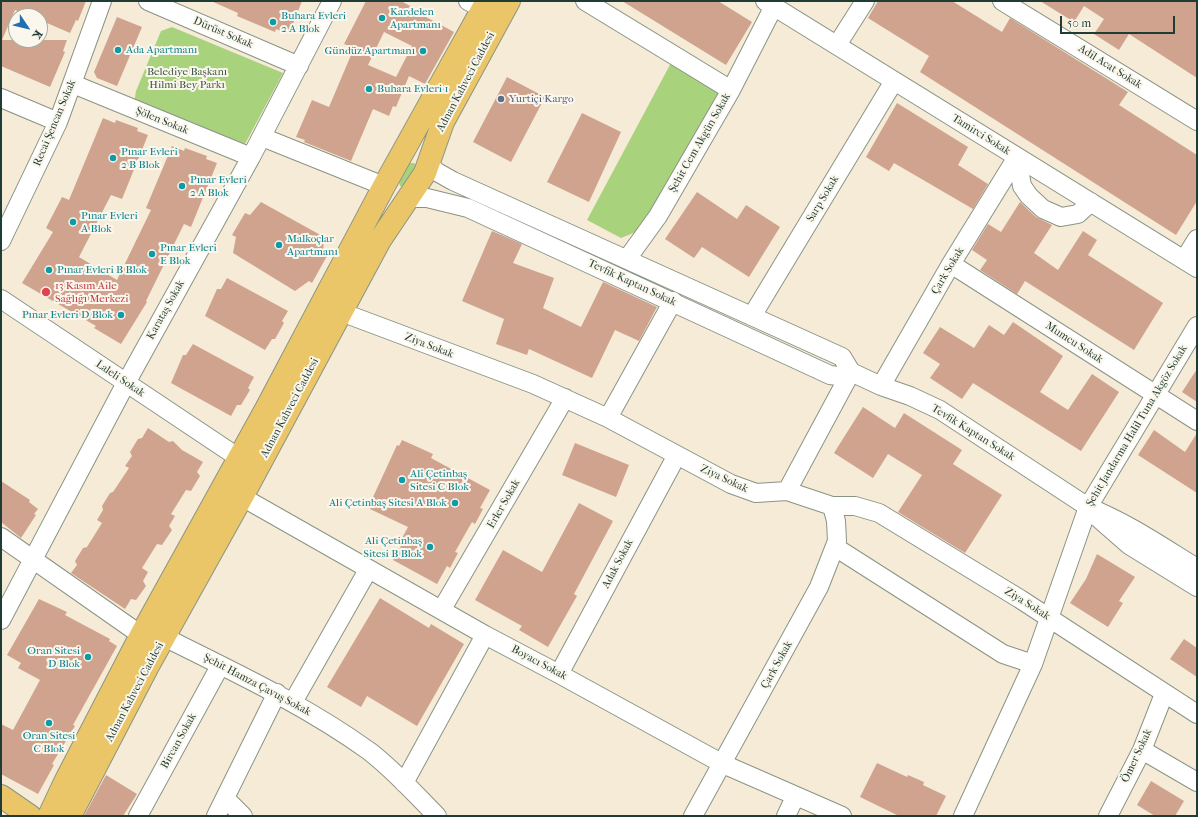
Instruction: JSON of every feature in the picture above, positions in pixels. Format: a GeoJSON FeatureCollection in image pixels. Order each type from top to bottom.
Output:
{"type":"FeatureCollection","features":[{"type":"Feature","properties":{"kind":"main road","name":"Adnan Kahveci Caddesi"},"geometry":{"type":"LineString","coordinates":[[70,816],[164,637],[242,497],[380,240],[408,198],[418,186],[429,164],[442,122],[509,1]]}},
{"type":"Feature","properties":{"kind":"main road","name":"Adnan Kahveci Caddesi"},"geometry":{"type":"LineString","coordinates":[[49,816],[141,635],[239,458],[405,147],[479,4]]}},
{"type":"Feature","properties":{"kind":"main road"},"geometry":{"type":"LineString","coordinates":[[405,147],[419,150],[425,156],[429,164]]}},
{"type":"Feature","properties":{"kind":"main road"},"geometry":{"type":"LineString","coordinates":[[384,186],[398,196],[408,198]]}},
{"type":"Feature","properties":{"kind":"main road"},"geometry":{"type":"LineString","coordinates":[[1,796],[30,816]]}},
{"type":"Feature","properties":{"kind":"street","name":"Recai Şencan Sokak"},"geometry":{"type":"LineString","coordinates":[[1,241],[58,122],[102,1]]}},
{"type":"Feature","properties":{"kind":"street","name":"Dürüst Sokak"},"geometry":{"type":"LineString","coordinates":[[148,1],[299,66]]}},
{"type":"Feature","properties":{"kind":"street","name":"Karataş Sokak"},"geometry":{"type":"LineString","coordinates":[[1,620],[126,383],[262,137],[332,1]]}},
{"type":"Feature","properties":{"kind":"street","name":"Şehit Cem Akgün Sokak"},"geometry":{"type":"LineString","coordinates":[[585,1],[731,90],[658,216],[627,259]]}},
{"type":"Feature","properties":{"kind":"street"},"geometry":{"type":"LineString","coordinates":[[837,46],[865,1]]}},
{"type":"Feature","properties":{"kind":"street","name":"Adil Acat Sokak"},"geometry":{"type":"LineString","coordinates":[[1002,1],[1197,121]]}},
{"type":"Feature","properties":{"kind":"street"},"geometry":{"type":"LineString","coordinates":[[731,90],[770,4]]}},
{"type":"Feature","properties":{"kind":"street","name":"Tamirci Sokak"},"geometry":{"type":"LineString","coordinates":[[770,4],[1190,264]]}},
{"type":"Feature","properties":{"kind":"street","name":"Sarp Sokak"},"geometry":{"type":"LineString","coordinates":[[752,316],[894,81]]}},
{"type":"Feature","properties":{"kind":"street","name":"Şölen Sokak"},"geometry":{"type":"LineString","coordinates":[[72,84],[251,157]]}},
{"type":"Feature","properties":{"kind":"street"},"geometry":{"type":"LineString","coordinates":[[1,98],[58,122]]}},
{"type":"Feature","properties":{"kind":"street"},"geometry":{"type":"LineString","coordinates":[[262,137],[384,186]]}},
{"type":"Feature","properties":{"kind":"street"},"geometry":{"type":"LineString","coordinates":[[1017,157],[1022,186],[1029,196],[1043,209],[1061,217],[1078,214],[1091,202]]}},
{"type":"Feature","properties":{"kind":"street","name":"Çark Sokak"},"geometry":{"type":"LineString","coordinates":[[881,386],[951,264],[1017,157]]}},
{"type":"Feature","properties":{"kind":"street","name":"Tevfik Kaptan Sokak"},"geometry":{"type":"LineString","coordinates":[[429,164],[437,172],[453,181],[842,356],[851,372],[940,410],[1088,507],[1114,518],[1144,534],[1197,568]]}},
{"type":"Feature","properties":{"kind":"street","name":"Tevfik Kaptan Sokak"},"geometry":{"type":"LineString","coordinates":[[408,198],[427,198],[468,208],[673,301],[830,375],[838,376],[851,372]]}},
{"type":"Feature","properties":{"kind":"street"},"geometry":{"type":"LineString","coordinates":[[1190,264],[1197,240]]}},
{"type":"Feature","properties":{"kind":"street","name":"Mumcu Sokak"},"geometry":{"type":"LineString","coordinates":[[951,264],[1197,421]]}},
{"type":"Feature","properties":{"kind":"street","name":"Laleli Sokak"},"geometry":{"type":"LineString","coordinates":[[1,299],[239,458]]}},
{"type":"Feature","properties":{"kind":"street"},"geometry":{"type":"LineString","coordinates":[[608,418],[673,301]]}},
{"type":"Feature","properties":{"kind":"street","name":"Ziya Sokak"},"geometry":{"type":"LineString","coordinates":[[341,312],[533,384],[565,398],[608,418],[731,484],[756,493],[787,491],[832,506],[855,506],[879,513],[1049,618],[1197,714]]}},
{"type":"Feature","properties":{"kind":"street","name":"Şehit Jandarma Halil Tuna Akgöz Sokak"},"geometry":{"type":"LineString","coordinates":[[963,816],[1033,664],[1088,507],[1197,326]]}},
{"type":"Feature","properties":{"kind":"street"},"geometry":{"type":"LineString","coordinates":[[787,491],[851,372]]}},
{"type":"Feature","properties":{"kind":"street","name":"Erler Sokak"},"geometry":{"type":"LineString","coordinates":[[442,609],[565,398]]}},
{"type":"Feature","properties":{"kind":"street","name":"Adak Sokak"},"geometry":{"type":"LineString","coordinates":[[560,674],[677,455]]}},
{"type":"Feature","properties":{"kind":"street","name":"Boyacı Sokak"},"geometry":{"type":"LineString","coordinates":[[242,497],[368,570],[442,609],[485,635],[560,674],[723,764],[795,797],[842,816]]}},
{"type":"Feature","properties":{"kind":"street","name":"Çark Sokak"},"geometry":{"type":"LineString","coordinates":[[693,816],[723,764],[819,587],[837,541],[836,521],[832,506]]}},
{"type":"Feature","properties":{"kind":"street","name":"Tevfik Kaptan Sokak"},"geometry":{"type":"LineString","coordinates":[[1088,507],[1103,523],[1129,544],[1197,587]]}},
{"type":"Feature","properties":{"kind":"street"},"geometry":{"type":"LineString","coordinates":[[1,537],[32,561],[141,635]]}},
{"type":"Feature","properties":{"kind":"street"},"geometry":{"type":"LineString","coordinates":[[835,546],[1003,654],[1033,664]]}},
{"type":"Feature","properties":{"kind":"street"},"geometry":{"type":"LineString","coordinates":[[293,702],[368,570]]}},
{"type":"Feature","properties":{"kind":"street"},"geometry":{"type":"LineString","coordinates":[[404,783],[485,635]]}},
{"type":"Feature","properties":{"kind":"street","name":"Şehit Hamza Çavuş Sokak"},"geometry":{"type":"LineString","coordinates":[[164,637],[293,702],[369,752],[404,783],[437,816]]}},
{"type":"Feature","properties":{"kind":"street","name":"Bircan Sokak"},"geometry":{"type":"LineString","coordinates":[[138,816],[220,666]]}},
{"type":"Feature","properties":{"kind":"street"},"geometry":{"type":"LineString","coordinates":[[216,816],[277,693]]}},
{"type":"Feature","properties":{"kind":"street","name":"Ömer Sokak"},"geometry":{"type":"LineString","coordinates":[[1108,816],[1142,750],[1164,694]]}},
{"type":"Feature","properties":{"kind":"street"},"geometry":{"type":"LineString","coordinates":[[1142,750],[1197,782]]}},
{"type":"Feature","properties":{"kind":"street"},"geometry":{"type":"LineString","coordinates":[[786,816],[795,797]]}},
{"type":"Feature","properties":{"kind":"street"},"geometry":{"type":"LineString","coordinates":[[225,798],[242,816]]}},
{"type":"Feature","properties":{"kind":"green space","name":"Belediye Başkanı Hilmi Bey Parkı"},"geometry":{"type":"Polygon","coordinates":[[[172,27],[283,73],[245,144],[134,103],[136,91],[161,31],[172,27]]]}},
{"type":"Feature","properties":{"kind":"green space"},"geometry":{"type":"Polygon","coordinates":[[[672,61],[725,91],[638,231],[621,238],[587,220],[672,61]]]}},
{"type":"Feature","properties":{"kind":"green space"},"geometry":{"type":"Polygon","coordinates":[[[409,163],[414,163],[417,166],[404,187],[400,186],[399,182],[409,163]]]}},
{"type":"Feature","properties":{"kind":"building"},"geometry":{"type":"Polygon","coordinates":[[[1,1],[86,1],[78,21],[76,20],[70,33],[48,23],[48,8],[8,8],[8,26],[2,40],[8,40],[8,48],[48,48],[48,40],[67,40],[63,51],[65,52],[50,87],[1,66],[1,1]]]}},
{"type":"Feature","properties":{"kind":"building","name":"Buhara Evleri 2 A Blok"},"geometry":{"type":"Polygon","coordinates":[[[211,1],[302,1],[289,34],[276,29],[275,32],[237,16],[238,13],[211,1]]]}},
{"type":"Feature","properties":{"kind":"building"},"geometry":{"type":"Polygon","coordinates":[[[366,1],[401,1],[412,7],[411,9],[454,32],[425,84],[409,76],[396,107],[393,106],[389,116],[373,109],[351,161],[304,142],[305,140],[296,137],[312,100],[329,107],[354,48],[344,44],[366,1]],[[384,32],[368,65],[396,77],[412,46],[384,32]]]}},
{"type":"Feature","properties":{"kind":"building"},"geometry":{"type":"Polygon","coordinates":[[[622,1],[718,1],[752,22],[726,65],[622,1]]]}},
{"type":"Feature","properties":{"kind":"building"},"geometry":{"type":"Polygon","coordinates":[[[878,1],[952,1],[1002,32],[1010,18],[1128,92],[1119,105],[1197,155],[1197,201],[1176,235],[920,72],[929,56],[868,18],[878,1]]]}},
{"type":"Feature","properties":{"kind":"building"},"geometry":{"type":"Polygon","coordinates":[[[1040,1],[1197,1],[1197,78],[1129,34],[1119,50],[1094,34],[1104,19],[1084,6],[1074,22],[1040,1]]]}},
{"type":"Feature","properties":{"kind":"building","name":"Ada Apartmanı"},"geometry":{"type":"Polygon","coordinates":[[[117,17],[142,27],[117,86],[97,78],[94,72],[117,17]]]}},
{"type":"Feature","properties":{"kind":"building"},"geometry":{"type":"Polygon","coordinates":[[[507,77],[545,97],[511,162],[473,142],[507,77]]]}},
{"type":"Feature","properties":{"kind":"building"},"geometry":{"type":"Polygon","coordinates":[[[897,103],[968,147],[958,165],[988,184],[973,209],[894,163],[889,171],[866,157],[897,103]]]}},
{"type":"Feature","properties":{"kind":"building"},"geometry":{"type":"Polygon","coordinates":[[[582,113],[621,132],[589,202],[547,182],[582,113]]]}},
{"type":"Feature","properties":{"kind":"building"},"geometry":{"type":"Polygon","coordinates":[[[103,118],[115,123],[116,120],[138,128],[137,131],[148,135],[122,199],[111,195],[79,257],[117,280],[151,210],[146,208],[172,146],[184,151],[185,148],[207,156],[206,159],[217,163],[191,227],[184,224],[146,301],[147,302],[121,344],[94,328],[96,326],[22,283],[53,232],[46,228],[62,197],[69,200],[103,118]]]}},
{"type":"Feature","properties":{"kind":"building"},"geometry":{"type":"Polygon","coordinates":[[[697,192],[737,219],[746,205],[780,227],[749,277],[702,247],[694,258],[665,239],[697,192]]]}},
{"type":"Feature","properties":{"kind":"building","name":"Malkoçlar Apartmanı"},"geometry":{"type":"Polygon","coordinates":[[[261,202],[324,237],[323,254],[327,256],[312,283],[309,281],[295,291],[233,253],[236,237],[232,235],[245,213],[250,215],[261,202]]]}},
{"type":"Feature","properties":{"kind":"building"},"geometry":{"type":"Polygon","coordinates":[[[1020,202],[1036,217],[1052,225],[1034,253],[1058,270],[1083,231],[1097,240],[1088,255],[1163,303],[1134,350],[1025,281],[1017,294],[980,270],[987,260],[972,250],[988,224],[1001,232],[1020,202]]]}},
{"type":"Feature","properties":{"kind":"building"},"geometry":{"type":"Polygon","coordinates":[[[492,231],[522,244],[513,263],[554,278],[543,308],[581,327],[603,282],[657,307],[639,341],[615,330],[592,378],[529,349],[527,355],[496,344],[504,319],[462,301],[492,231]]]}},
{"type":"Feature","properties":{"kind":"building"},"geometry":{"type":"Polygon","coordinates":[[[227,278],[288,311],[282,321],[284,323],[275,339],[272,339],[265,350],[205,316],[217,289],[221,289],[227,278]]]}},
{"type":"Feature","properties":{"kind":"building"},"geometry":{"type":"Polygon","coordinates":[[[1013,322],[1063,356],[1040,392],[1068,410],[1092,374],[1119,392],[1081,451],[973,383],[962,399],[930,378],[940,364],[923,353],[940,327],[974,348],[989,325],[1004,335],[1013,322]]]}},
{"type":"Feature","properties":{"kind":"building"},"geometry":{"type":"Polygon","coordinates":[[[193,344],[254,377],[248,388],[250,390],[241,405],[237,405],[231,416],[171,383],[183,355],[186,355],[193,344]]]}},
{"type":"Feature","properties":{"kind":"building"},"geometry":{"type":"Polygon","coordinates":[[[1197,369],[1197,402],[1182,392],[1197,369]]]}},
{"type":"Feature","properties":{"kind":"building"},"geometry":{"type":"Polygon","coordinates":[[[863,407],[895,428],[904,413],[962,450],[953,464],[1002,495],[965,553],[898,512],[922,475],[888,454],[873,478],[834,453],[863,407]]]}},
{"type":"Feature","properties":{"kind":"building"},"geometry":{"type":"Polygon","coordinates":[[[148,428],[169,442],[173,441],[182,450],[203,462],[197,472],[200,476],[191,491],[186,490],[171,514],[175,516],[169,526],[172,530],[162,545],[157,544],[142,568],[148,572],[143,581],[146,586],[136,600],[131,599],[125,609],[71,573],[77,565],[75,561],[83,548],[87,547],[102,523],[97,520],[103,510],[102,506],[129,468],[125,466],[132,456],[130,452],[138,439],[142,438],[148,428]]]}},
{"type":"Feature","properties":{"kind":"building"},"geometry":{"type":"Polygon","coordinates":[[[1154,430],[1185,452],[1197,433],[1197,493],[1138,455],[1154,430]]]}},
{"type":"Feature","properties":{"kind":"building"},"geometry":{"type":"Polygon","coordinates":[[[402,440],[433,454],[431,458],[490,490],[480,508],[483,509],[475,524],[472,522],[455,552],[458,553],[450,568],[447,566],[437,584],[393,560],[404,541],[401,540],[408,527],[370,509],[375,498],[373,497],[397,445],[399,446],[402,440]]]}},
{"type":"Feature","properties":{"kind":"building"},"geometry":{"type":"Polygon","coordinates":[[[575,443],[629,465],[616,497],[562,475],[575,443]]]}},
{"type":"Feature","properties":{"kind":"building"},"geometry":{"type":"Polygon","coordinates":[[[1,481],[30,500],[29,502],[38,509],[34,514],[36,515],[21,538],[1,522],[1,481]]]}},
{"type":"Feature","properties":{"kind":"building"},"geometry":{"type":"Polygon","coordinates":[[[579,503],[613,521],[574,594],[577,596],[548,647],[519,630],[522,626],[475,600],[503,550],[542,572],[579,503]]]}},
{"type":"Feature","properties":{"kind":"building"},"geometry":{"type":"Polygon","coordinates":[[[1097,554],[1135,577],[1119,601],[1123,603],[1108,627],[1070,603],[1086,579],[1097,554]]]}},
{"type":"Feature","properties":{"kind":"building"},"geometry":{"type":"Polygon","coordinates":[[[380,598],[429,628],[431,624],[464,644],[417,726],[367,696],[361,707],[327,687],[380,598]]]}},
{"type":"Feature","properties":{"kind":"building"},"geometry":{"type":"Polygon","coordinates":[[[39,599],[67,612],[65,615],[110,639],[109,641],[117,646],[73,725],[75,726],[52,764],[54,765],[38,794],[1,774],[1,724],[13,730],[40,680],[18,668],[21,663],[7,655],[39,599]]]}},
{"type":"Feature","properties":{"kind":"building"},"geometry":{"type":"Polygon","coordinates":[[[1184,639],[1197,648],[1197,677],[1170,659],[1184,639]]]}},
{"type":"Feature","properties":{"kind":"building"},"geometry":{"type":"Polygon","coordinates":[[[877,763],[907,777],[908,775],[924,782],[923,785],[946,796],[936,816],[899,816],[860,797],[877,763]]]}},
{"type":"Feature","properties":{"kind":"building"},"geometry":{"type":"Polygon","coordinates":[[[106,775],[137,794],[123,816],[84,816],[106,775]]]}},
{"type":"Feature","properties":{"kind":"building"},"geometry":{"type":"Polygon","coordinates":[[[1151,781],[1184,801],[1175,816],[1155,816],[1137,805],[1151,781]]]}},
{"type":"Feature","properties":{"kind":"place","name":"Kardelen Apartmanı"},"geometry":{"type":"Point","coordinates":[382,18]}},
{"type":"Feature","properties":{"kind":"place","name":"Buhara Evleri 2 A Blok"},"geometry":{"type":"Point","coordinates":[273,22]}},
{"type":"Feature","properties":{"kind":"place","name":"Ada Apartmanı"},"geometry":{"type":"Point","coordinates":[118,50]}},
{"type":"Feature","properties":{"kind":"place","name":"Gündüz Apartmanı"},"geometry":{"type":"Point","coordinates":[423,51]}},
{"type":"Feature","properties":{"kind":"place","name":"Buhara Evleri 1"},"geometry":{"type":"Point","coordinates":[369,89]}},
{"type":"Feature","properties":{"kind":"place","name":"Yurtiçi Kargo"},"geometry":{"type":"Point","coordinates":[501,99]}},
{"type":"Feature","properties":{"kind":"place","name":"Pınar Evleri 2 B Blok"},"geometry":{"type":"Point","coordinates":[113,158]}},
{"type":"Feature","properties":{"kind":"place","name":"Pınar Evleri 2 A Blok"},"geometry":{"type":"Point","coordinates":[182,186]}},
{"type":"Feature","properties":{"kind":"place","name":"Pınar Evleri A Blok"},"geometry":{"type":"Point","coordinates":[73,222]}},
{"type":"Feature","properties":{"kind":"place","name":"Malkoçlar Apartmanı"},"geometry":{"type":"Point","coordinates":[279,245]}},
{"type":"Feature","properties":{"kind":"place","name":"Pınar Evleri E Blok"},"geometry":{"type":"Point","coordinates":[152,254]}},
{"type":"Feature","properties":{"kind":"place","name":"Pınar Evleri B Blok"},"geometry":{"type":"Point","coordinates":[49,270]}},
{"type":"Feature","properties":{"kind":"place","name":"13 Kasım Aile Sağlığı Merkezi"},"geometry":{"type":"Point","coordinates":[46,292]}},
{"type":"Feature","properties":{"kind":"place","name":"Pınar Evleri D Blok"},"geometry":{"type":"Point","coordinates":[121,315]}},
{"type":"Feature","properties":{"kind":"place","name":"Ali Çetinbaş Sitesi C Blok"},"geometry":{"type":"Point","coordinates":[402,480]}},
{"type":"Feature","properties":{"kind":"place","name":"Ali Çetinbaş Sitesi A Blok"},"geometry":{"type":"Point","coordinates":[455,503]}},
{"type":"Feature","properties":{"kind":"place","name":"Ali Çetinbaş Sitesi B Blok"},"geometry":{"type":"Point","coordinates":[430,547]}},
{"type":"Feature","properties":{"kind":"place","name":"Oran Sitesi D Blok"},"geometry":{"type":"Point","coordinates":[88,657]}},
{"type":"Feature","properties":{"kind":"place","name":"Oran Sitesi C Blok"},"geometry":{"type":"Point","coordinates":[49,723]}}]}
